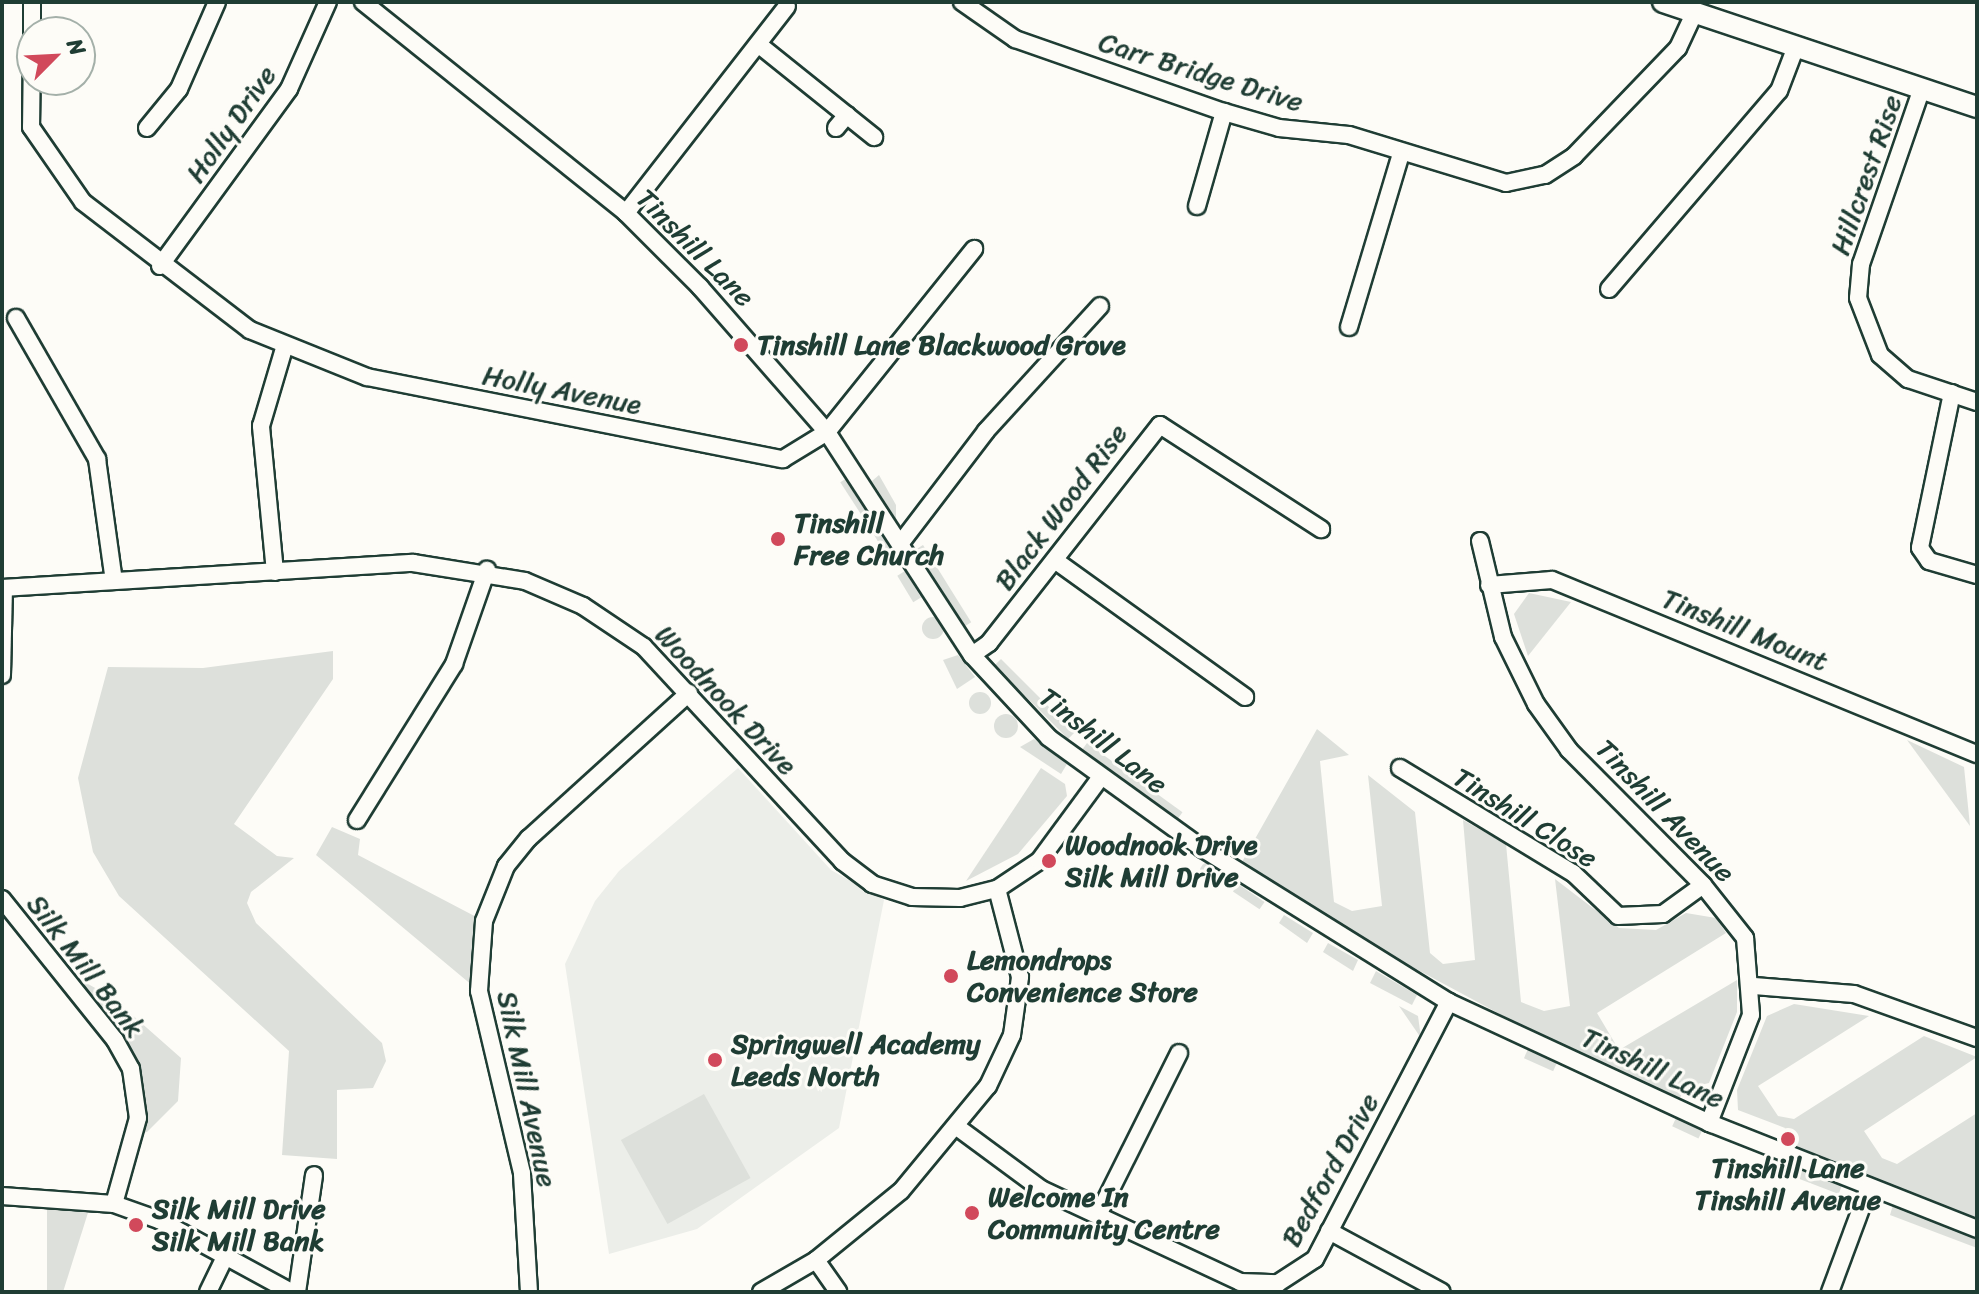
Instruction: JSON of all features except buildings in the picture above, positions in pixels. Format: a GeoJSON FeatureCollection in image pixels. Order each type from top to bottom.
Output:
{"type":"FeatureCollection","features":[{"type":"Feature","properties":{"kind":"street"},"geometry":{"type":"LineString","coordinates":[[147,128],[179,89],[217,2]]}},
{"type":"Feature","properties":{"kind":"street","name":"Holly Drive"},"geometry":{"type":"LineString","coordinates":[[160,266],[289,89],[328,2]]}},
{"type":"Feature","properties":{"kind":"street","name":"Tinshill Lane"},"geometry":{"type":"LineString","coordinates":[[363,2],[626,213],[827,432],[972,655],[1049,738],[1314,922],[1449,1002],[1709,1123],[1977,1229]]}},
{"type":"Feature","properties":{"kind":"street","name":"Carr Bridge Drive"},"geometry":{"type":"LineString","coordinates":[[962,2],[1015,39],[1224,112],[1291,131],[1349,135],[1482,181],[1545,175],[1574,156],[1678,48],[1694,13]]}},
{"type":"Feature","properties":{"kind":"street"},"geometry":{"type":"LineString","coordinates":[[1663,2],[1795,49],[1977,107]]}},
{"type":"Feature","properties":{"kind":"street"},"geometry":{"type":"LineString","coordinates":[[626,213],[787,6]]}},
{"type":"Feature","properties":{"kind":"street"},"geometry":{"type":"LineString","coordinates":[[758,44],[842,122],[874,137]]}},
{"type":"Feature","properties":{"kind":"street"},"geometry":{"type":"LineString","coordinates":[[1609,289],[1779,91],[1795,49]]}},
{"type":"Feature","properties":{"kind":"street","name":"Hillcrest Rise"},"geometry":{"type":"LineString","coordinates":[[1922,88],[1861,264],[1858,298],[1880,355],[1908,379],[1977,402]]}},
{"type":"Feature","properties":{"kind":"street","name":"Holly Avenue"},"geometry":{"type":"LineString","coordinates":[[31,96],[31,127],[45,157],[117,234],[250,330],[367,377],[758,457],[791,456],[827,432],[974,249]]}},
{"type":"Feature","properties":{"kind":"street"},"geometry":{"type":"LineString","coordinates":[[1197,206],[1224,112]]}},
{"type":"Feature","properties":{"kind":"street"},"geometry":{"type":"LineString","coordinates":[[1349,327],[1401,154]]}},
{"type":"Feature","properties":{"kind":"street"},"geometry":{"type":"LineString","coordinates":[[900,544],[986,431],[1100,306]]}},
{"type":"Feature","properties":{"kind":"street"},"geometry":{"type":"LineString","coordinates":[[16,318],[97,459],[114,581]]}},
{"type":"Feature","properties":{"kind":"street"},"geometry":{"type":"LineString","coordinates":[[275,572],[261,426],[285,345]]}},
{"type":"Feature","properties":{"kind":"street"},"geometry":{"type":"LineString","coordinates":[[1952,393],[1920,548],[1929,561],[1977,575]]}},
{"type":"Feature","properties":{"kind":"street","name":"Black Wood Rise"},"geometry":{"type":"LineString","coordinates":[[972,655],[1056,561],[1160,425],[1321,529]]}},
{"type":"Feature","properties":{"kind":"street","name":"Tinshill Avenue"},"geometry":{"type":"LineString","coordinates":[[1480,541],[1489,585],[1512,659],[1552,727],[1740,928],[1754,986],[1749,1023],[1709,1123]]}},
{"type":"Feature","properties":{"kind":"street"},"geometry":{"type":"LineString","coordinates":[[1056,561],[1245,697]]}},
{"type":"Feature","properties":{"kind":"street","name":"Woodnook Drive"},"geometry":{"type":"LineString","coordinates":[[3,588],[413,563],[487,570],[594,613],[644,647],[835,854],[872,884],[912,897],[960,898],[997,889],[1039,861],[1101,777]]}},
{"type":"Feature","properties":{"kind":"street"},"geometry":{"type":"LineString","coordinates":[[357,820],[454,664],[487,570]]}},
{"type":"Feature","properties":{"kind":"street","name":"Tinshill Mount"},"geometry":{"type":"LineString","coordinates":[[1489,585],[1515,578],[1561,583],[1977,754]]}},
{"type":"Feature","properties":{"kind":"street"},"geometry":{"type":"LineString","coordinates":[[2,675],[3,588]]}},
{"type":"Feature","properties":{"kind":"street","name":"Silk Mill Avenue"},"geometry":{"type":"LineString","coordinates":[[529,1292],[522,1173],[479,991],[484,921],[506,866],[529,838],[689,693]]}},
{"type":"Feature","properties":{"kind":"street","name":"Tinshill Close"},"geometry":{"type":"LineString","coordinates":[[1400,768],[1573,873],[1618,916],[1663,914],[1703,885]]}},
{"type":"Feature","properties":{"kind":"street"},"geometry":{"type":"LineString","coordinates":[[761,1292],[816,1260],[901,1191],[988,1086],[1012,1035],[1020,977],[997,889]]}},
{"type":"Feature","properties":{"kind":"street","name":"Silk Mill Bank"},"geometry":{"type":"LineString","coordinates":[[2,899],[131,1069],[138,1118],[114,1204]]}},
{"type":"Feature","properties":{"kind":"street"},"geometry":{"type":"LineString","coordinates":[[1754,986],[1854,994],[1977,1038]]}},
{"type":"Feature","properties":{"kind":"street","name":"Bedford Drive"},"geometry":{"type":"LineString","coordinates":[[957,1127],[1041,1189],[1258,1286],[1298,1275],[1329,1231],[1449,1002]]}},
{"type":"Feature","properties":{"kind":"street"},"geometry":{"type":"LineString","coordinates":[[1098,1215],[1179,1053]]}},
{"type":"Feature","properties":{"kind":"street"},"geometry":{"type":"LineString","coordinates":[[2,1196],[114,1204],[226,1255],[294,1292],[314,1175]]}},
{"type":"Feature","properties":{"kind":"street"},"geometry":{"type":"LineString","coordinates":[[1830,1292],[1869,1187]]}},
{"type":"Feature","properties":{"kind":"street"},"geometry":{"type":"LineString","coordinates":[[1329,1231],[1442,1292]]}},
{"type":"Feature","properties":{"kind":"street"},"geometry":{"type":"LineString","coordinates":[[208,1292],[226,1255]]}},
{"type":"Feature","properties":{"kind":"street"},"geometry":{"type":"LineString","coordinates":[[816,1260],[838,1292]]}},
{"type":"Feature","properties":{"kind":"shaded area"},"geometry":{"type":"Polygon","coordinates":[[[879,475],[896,505],[896,519],[872,481],[879,475]]]}},
{"type":"Feature","properties":{"kind":"shaded area"},"geometry":{"type":"Polygon","coordinates":[[[847,478],[870,513],[863,518],[840,482],[847,478]]]}},
{"type":"Feature","properties":{"kind":"shaded area"},"geometry":{"type":"Polygon","coordinates":[[[875,521],[891,548],[884,552],[868,525],[875,521]]]}},
{"type":"Feature","properties":{"kind":"shaded area"},"geometry":{"type":"Polygon","coordinates":[[[923,545],[971,622],[964,627],[915,550],[923,545]]]}},
{"type":"Feature","properties":{"kind":"shaded area"},"geometry":{"type":"Polygon","coordinates":[[[905,571],[921,598],[913,602],[897,576],[905,571]]]}},
{"type":"Feature","properties":{"kind":"shaded area"},"geometry":{"type":"Polygon","coordinates":[[[1529,593],[1571,602],[1528,656],[1514,614],[1529,593]]]}},
{"type":"Feature","properties":{"kind":"shaded area"},"geometry":{"type":"Polygon","coordinates":[[[933,617],[941,620],[944,628],[941,636],[933,639],[925,636],[922,628],[925,620],[933,617]]]}},
{"type":"Feature","properties":{"kind":"shaded area"},"geometry":{"type":"Polygon","coordinates":[[[333,651],[333,679],[234,824],[277,856],[294,858],[251,892],[247,903],[256,923],[382,1043],[386,1061],[373,1088],[337,1090],[337,1159],[282,1155],[289,1051],[119,896],[93,852],[78,778],[108,667],[203,668],[333,651]]]}},
{"type":"Feature","properties":{"kind":"shaded area"},"geometry":{"type":"Polygon","coordinates":[[[958,655],[975,677],[957,689],[943,660],[958,655]]]}},
{"type":"Feature","properties":{"kind":"shaded area"},"geometry":{"type":"Polygon","coordinates":[[[1001,659],[1075,733],[1068,739],[995,665],[1001,659]]]}},
{"type":"Feature","properties":{"kind":"shaded area"},"geometry":{"type":"Polygon","coordinates":[[[980,692],[988,695],[991,703],[988,711],[980,714],[972,711],[969,703],[972,695],[980,692]]]}},
{"type":"Feature","properties":{"kind":"shaded area"},"geometry":{"type":"Polygon","coordinates":[[[1006,714],[1017,721],[1018,726],[1011,737],[1006,738],[995,731],[994,726],[1001,715],[1006,714]]]}},
{"type":"Feature","properties":{"kind":"shaded area"},"geometry":{"type":"Polygon","coordinates":[[[1317,729],[1349,755],[1320,761],[1334,902],[1352,911],[1382,906],[1368,775],[1415,812],[1430,953],[1443,964],[1475,960],[1463,820],[1506,844],[1521,1002],[1544,1011],[1570,1006],[1555,879],[1619,928],[1656,930],[1686,913],[1716,918],[1726,933],[1597,1013],[1619,1050],[1737,980],[1737,1012],[1709,1083],[1684,1089],[1680,1098],[1539,1035],[1336,926],[1242,862],[1317,729]]]}},
{"type":"Feature","properties":{"kind":"shaded area"},"geometry":{"type":"Polygon","coordinates":[[[1034,739],[1067,764],[1061,774],[1020,747],[1034,739]]]}},
{"type":"Feature","properties":{"kind":"shaded area"},"geometry":{"type":"Polygon","coordinates":[[[1907,740],[1964,767],[1970,826],[1907,740]]]}},
{"type":"Feature","properties":{"kind":"shaded area"},"geometry":{"type":"Polygon","coordinates":[[[1087,743],[1182,812],[1178,819],[1082,749],[1087,743]]]}},
{"type":"Feature","properties":{"kind":"shaded area","name":"Springwell Academy Leeds North"},"geometry":{"type":"Polygon","coordinates":[[[738,768],[831,870],[884,900],[839,1128],[697,1229],[609,1254],[565,964],[595,901],[619,871],[738,768]]]}},
{"type":"Feature","properties":{"kind":"shaded area"},"geometry":{"type":"Polygon","coordinates":[[[1041,768],[1065,784],[1067,796],[1018,854],[966,881],[1041,768]]]}},
{"type":"Feature","properties":{"kind":"shaded area"},"geometry":{"type":"Polygon","coordinates":[[[332,827],[360,839],[358,855],[484,921],[479,991],[316,855],[332,827]]]}},
{"type":"Feature","properties":{"kind":"shaded area"},"geometry":{"type":"Polygon","coordinates":[[[1205,862],[1213,862],[1218,871],[1216,878],[1205,880],[1200,875],[1200,867],[1205,862]]]}},
{"type":"Feature","properties":{"kind":"shaded area"},"geometry":{"type":"Polygon","coordinates":[[[1238,884],[1265,902],[1259,909],[1233,891],[1238,884]]]}},
{"type":"Feature","properties":{"kind":"shaded area"},"geometry":{"type":"Polygon","coordinates":[[[1284,915],[1313,933],[1307,943],[1279,923],[1284,915]]]}},
{"type":"Feature","properties":{"kind":"shaded area"},"geometry":{"type":"Polygon","coordinates":[[[1328,943],[1358,960],[1353,971],[1323,952],[1328,943]]]}},
{"type":"Feature","properties":{"kind":"shaded area"},"geometry":{"type":"Polygon","coordinates":[[[56,966],[113,998],[181,1058],[178,1101],[147,1132],[136,1134],[131,1069],[56,966]]]}},
{"type":"Feature","properties":{"kind":"shaded area"},"geometry":{"type":"Polygon","coordinates":[[[1376,971],[1417,995],[1412,1005],[1370,983],[1376,971]]]}},
{"type":"Feature","properties":{"kind":"shaded area"},"geometry":{"type":"Polygon","coordinates":[[[1794,1004],[1869,1016],[1758,1086],[1778,1116],[1794,1119],[1924,1036],[1977,1057],[1864,1131],[1882,1158],[1897,1164],[1977,1113],[1977,1218],[1781,1141],[1785,1128],[1738,1110],[1737,1090],[1767,1016],[1794,1004]]]}},
{"type":"Feature","properties":{"kind":"shaded area"},"geometry":{"type":"Polygon","coordinates":[[[1399,1006],[1418,1016],[1421,1038],[1399,1006]]]}},
{"type":"Feature","properties":{"kind":"shaded area"},"geometry":{"type":"Polygon","coordinates":[[[1528,1049],[1557,1062],[1553,1071],[1524,1058],[1528,1049]]]}},
{"type":"Feature","properties":{"kind":"shaded area"},"geometry":{"type":"Polygon","coordinates":[[[704,1094],[751,1178],[667,1224],[621,1140],[704,1094]]]}},
{"type":"Feature","properties":{"kind":"shaded area"},"geometry":{"type":"Polygon","coordinates":[[[1676,1118],[1702,1130],[1698,1138],[1672,1126],[1676,1118]]]}},
{"type":"Feature","properties":{"kind":"shaded area"},"geometry":{"type":"Polygon","coordinates":[[[1770,1158],[1842,1186],[1839,1194],[1767,1166],[1770,1158]]]}},
{"type":"Feature","properties":{"kind":"shaded area"},"geometry":{"type":"Polygon","coordinates":[[[47,1195],[92,1200],[63,1292],[47,1292],[47,1195]]]}},
{"type":"Feature","properties":{"kind":"shaded area"},"geometry":{"type":"Polygon","coordinates":[[[1893,1205],[1977,1238],[1977,1248],[1890,1215],[1893,1205]]]}},
{"type":"Feature","properties":{"kind":"place","name":"Tinshill Lane Blackwood Grove"},"geometry":{"type":"Point","coordinates":[741,345]}},
{"type":"Feature","properties":{"kind":"place","name":"Tinshill Free Church"},"geometry":{"type":"Point","coordinates":[778,539]}},
{"type":"Feature","properties":{"kind":"place","name":"Woodnook Drive Silk Mill Drive"},"geometry":{"type":"Point","coordinates":[1049,861]}},
{"type":"Feature","properties":{"kind":"place","name":"Lemondrops Convenience Store"},"geometry":{"type":"Point","coordinates":[951,976]}},
{"type":"Feature","properties":{"kind":"place","name":"Springwell Academy Leeds North"},"geometry":{"type":"Point","coordinates":[715,1060]}},
{"type":"Feature","properties":{"kind":"place","name":"Tinshill Lane Tinshill Avenue"},"geometry":{"type":"Point","coordinates":[1788,1139]}},
{"type":"Feature","properties":{"kind":"place","name":"Welcome In Community Centre"},"geometry":{"type":"Point","coordinates":[972,1213]}},
{"type":"Feature","properties":{"kind":"place","name":"Silk Mill Drive Silk Mill Bank"},"geometry":{"type":"Point","coordinates":[136,1225]}}]}
